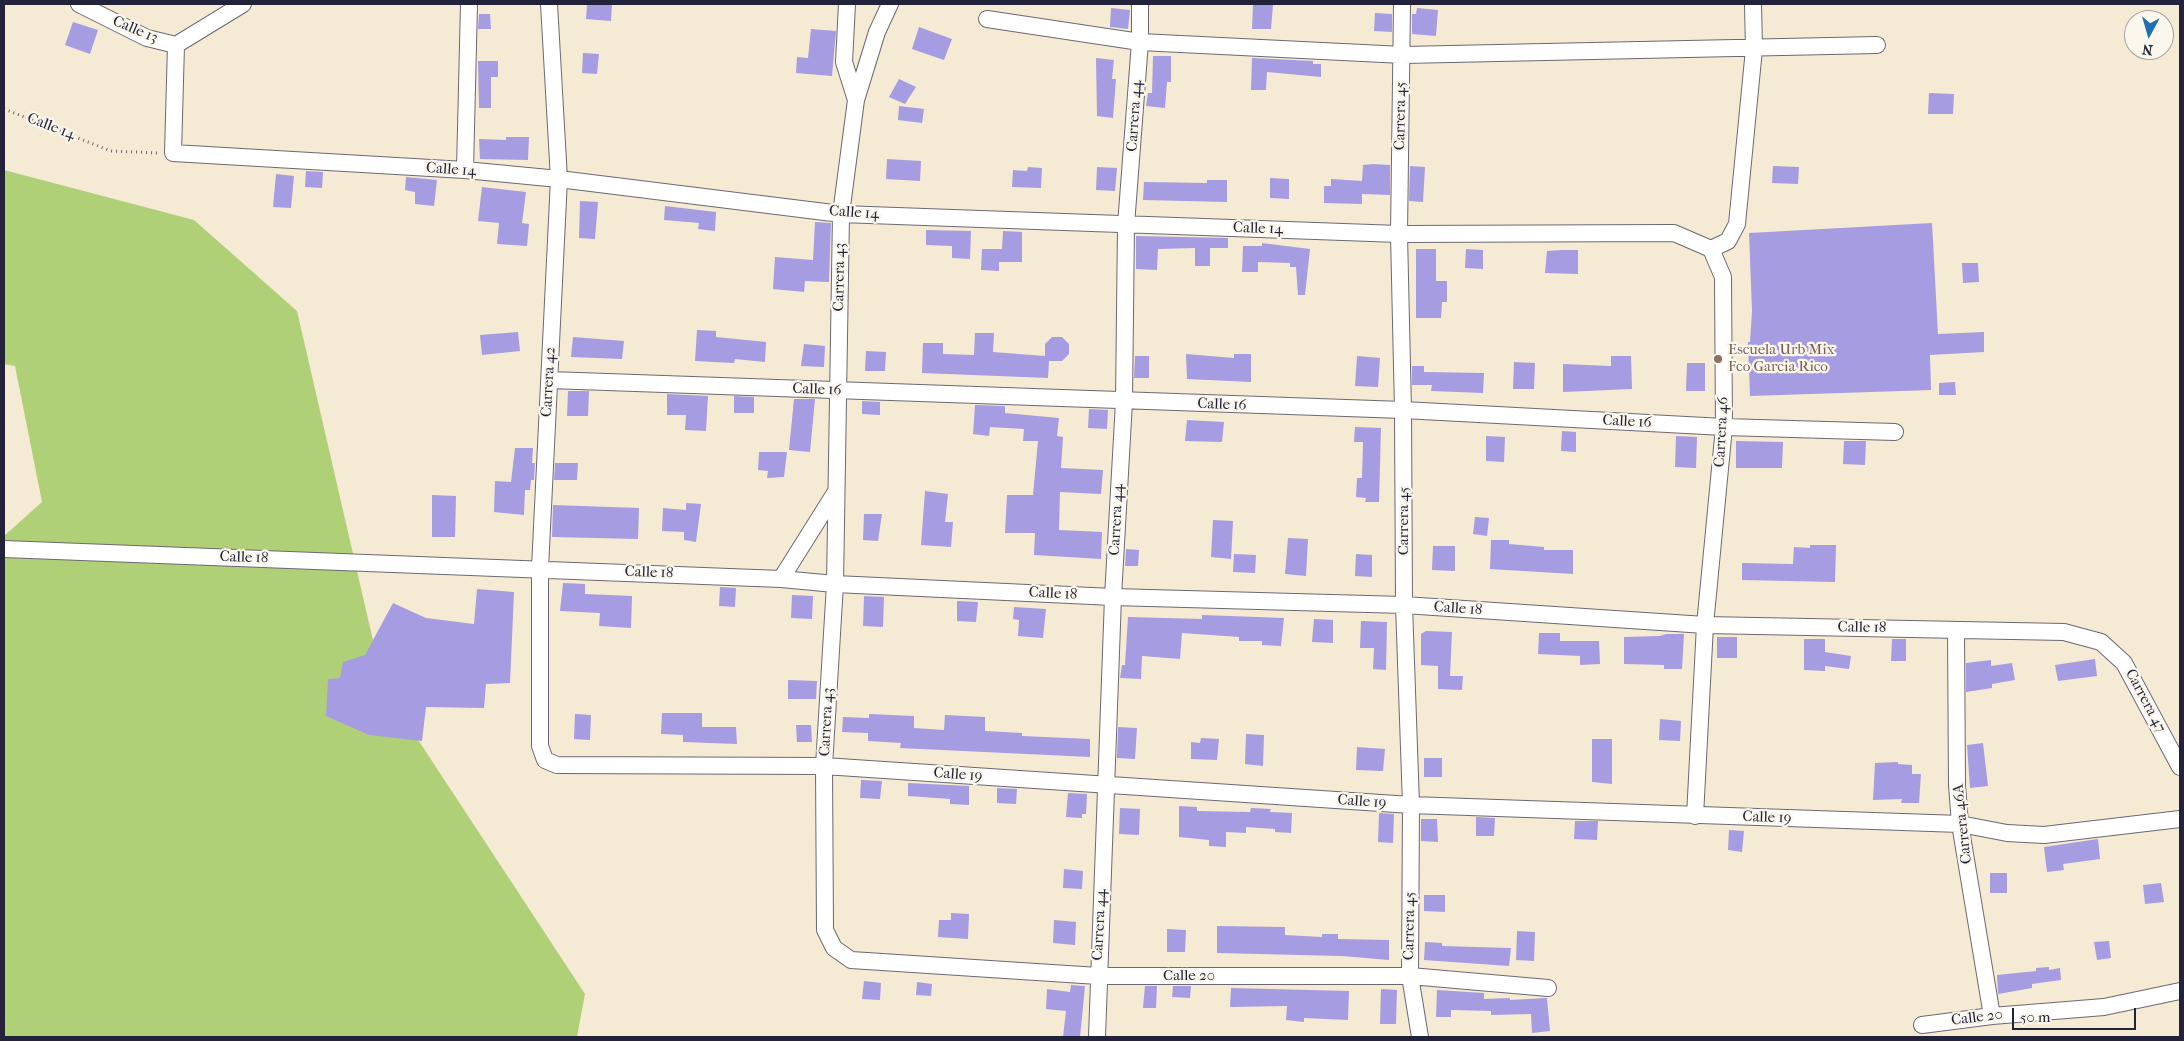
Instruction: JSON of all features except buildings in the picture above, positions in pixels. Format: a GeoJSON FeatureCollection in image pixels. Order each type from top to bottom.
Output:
{"type":"FeatureCollection","features":[{"type":"Feature","properties":{"kind":"street","name":"Calle 13"},"geometry":{"type":"LineString","coordinates":[[79,4],[146,38],[176,45],[243,4]]}},
{"type":"Feature","properties":{"kind":"street"},"geometry":{"type":"LineString","coordinates":[[465,170],[469,4]]}},
{"type":"Feature","properties":{"kind":"street","name":"Carrera 42"},"geometry":{"type":"LineString","coordinates":[[545,760],[540,746],[540,568],[558,179],[549,4]]}},
{"type":"Feature","properties":{"kind":"street","name":"Carrera 43"},"geometry":{"type":"LineString","coordinates":[[834,948],[825,930],[824,766],[835,584],[841,214],[856,100],[844,62],[847,4]]}},
{"type":"Feature","properties":{"kind":"street"},"geometry":{"type":"LineString","coordinates":[[856,100],[877,32],[890,4]]}},
{"type":"Feature","properties":{"kind":"street","name":"Carrera 44"},"geometry":{"type":"LineString","coordinates":[[1097,1037],[1113,597],[1124,402],[1126,225],[1140,42],[1140,4]]}},
{"type":"Feature","properties":{"kind":"street","name":"Carrera 45"},"geometry":{"type":"LineString","coordinates":[[1402,4],[1403,55],[1398,234],[1403,410],[1404,605],[1411,805],[1410,976],[1420,1037]]}},
{"type":"Feature","properties":{"kind":"street"},"geometry":{"type":"LineString","coordinates":[[1711,249],[1728,241],[1737,224],[1754,49],[1753,4]]}},
{"type":"Feature","properties":{"kind":"street"},"geometry":{"type":"LineString","coordinates":[[987,19],[1140,42],[1403,55],[1877,45]]}},
{"type":"Feature","properties":{"kind":"street"},"geometry":{"type":"LineString","coordinates":[[173,154],[176,45]]}},
{"type":"Feature","properties":{"kind":"street","name":"Calle 14"},"geometry":{"type":"LineString","coordinates":[[173,154],[465,170],[558,179],[841,214],[1398,234],[1674,233],[1711,249]]}},
{"type":"Feature","properties":{"kind":"street","name":"Carrera 46"},"geometry":{"type":"LineString","coordinates":[[1695,816],[1705,625],[1724,427],[1723,278],[1711,249]]}},
{"type":"Feature","properties":{"kind":"street","name":"Calle 16"},"geometry":{"type":"LineString","coordinates":[[550,380],[1124,402],[1403,410],[1724,427],[1895,432]]}},
{"type":"Feature","properties":{"kind":"street"},"geometry":{"type":"LineString","coordinates":[[781,578],[835,493]]}},
{"type":"Feature","properties":{"kind":"street","name":"Calle 18"},"geometry":{"type":"LineString","coordinates":[[4,549],[781,578],[835,584],[1113,597],[1404,605],[1705,625],[2064,632],[2101,642]]}},
{"type":"Feature","properties":{"kind":"street","name":"Carrera 46A"},"geometry":{"type":"LineString","coordinates":[[1956,630],[1957,785],[1960,824],[1992,1016]]}},
{"type":"Feature","properties":{"kind":"street","name":"Carrera 47"},"geometry":{"type":"LineString","coordinates":[[2101,642],[2124,663],[2180,767]]}},
{"type":"Feature","properties":{"kind":"street","name":"Calle 19"},"geometry":{"type":"LineString","coordinates":[[545,760],[557,765],[824,766],[1411,805],[1960,824],[2007,833],[2044,835],[2180,819]]}},
{"type":"Feature","properties":{"kind":"street","name":"Calle 20"},"geometry":{"type":"LineString","coordinates":[[834,948],[851,960],[1098,976],[1410,976],[1548,988]]}},
{"type":"Feature","properties":{"kind":"street","name":"Calle 20"},"geometry":{"type":"LineString","coordinates":[[1922,1025],[1992,1016],[2104,1007],[2180,991]]}},
{"type":"Feature","properties":{"kind":"path","name":"Calle 14"},"geometry":{"type":"LineString","coordinates":[[4,109],[111,151],[173,154]]}},
{"type":"Feature","properties":{"kind":"green space"},"geometry":{"type":"Polygon","coordinates":[[[4,170],[194,220],[297,311],[384,688],[585,994],[577,1037],[4,1037],[4,536],[42,502],[15,366],[4,364],[4,170]]]}},
{"type":"Feature","properties":{"kind":"place","name":"Escuela Urb Mix Fco Garcia Rico"},"geometry":{"type":"Point","coordinates":[1718,359]}}]}
